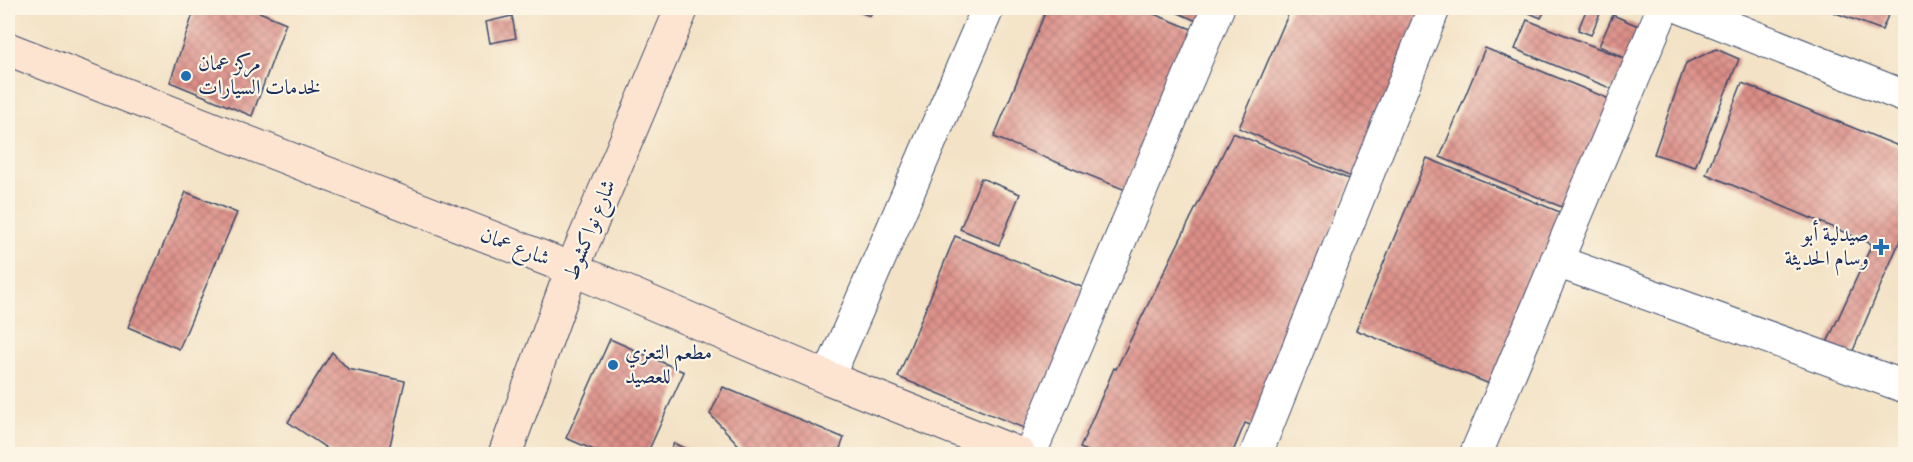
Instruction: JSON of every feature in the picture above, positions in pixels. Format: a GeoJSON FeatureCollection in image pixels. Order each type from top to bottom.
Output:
{"type":"FeatureCollection","features":[{"type":"Feature","properties":{"kind":"street","name":"شارع نواكشوط"},"geometry":{"type":"LineString","coordinates":[[505,454],[572,269],[682,8]]}},
{"type":"Feature","properties":{"kind":"street"},"geometry":{"type":"LineString","coordinates":[[828,378],[988,8]]}},
{"type":"Feature","properties":{"kind":"street"},"geometry":{"type":"LineString","coordinates":[[1030,454],[1218,8]]}},
{"type":"Feature","properties":{"kind":"street"},"geometry":{"type":"LineString","coordinates":[[1256,454],[1434,8]]}},
{"type":"Feature","properties":{"kind":"street"},"geometry":{"type":"LineString","coordinates":[[1476,454],[1663,8]]}},
{"type":"Feature","properties":{"kind":"street"},"geometry":{"type":"LineString","coordinates":[[1682,8],[1905,98]]}},
{"type":"Feature","properties":{"kind":"street","name":"شارع عمان"},"geometry":{"type":"LineString","coordinates":[[8,49],[572,269],[828,378],[1019,454]]}},
{"type":"Feature","properties":{"kind":"street"},"geometry":{"type":"LineString","coordinates":[[1556,261],[1905,387]]}},
{"type":"Feature","properties":{"kind":"building"},"geometry":{"type":"Polygon","coordinates":[[[195,8],[258,8],[257,11],[286,23],[252,116],[170,82],[195,8]]]}},
{"type":"Feature","properties":{"kind":"building"},"geometry":{"type":"Polygon","coordinates":[[[849,8],[874,8],[870,16],[849,8]]]}},
{"type":"Feature","properties":{"kind":"building"},"geometry":{"type":"Polygon","coordinates":[[[1047,8],[1139,8],[1204,34],[1138,195],[994,137],[1047,8]]]}},
{"type":"Feature","properties":{"kind":"building"},"geometry":{"type":"Polygon","coordinates":[[[1167,8],[1227,8],[1217,30],[1167,8]]]}},
{"type":"Feature","properties":{"kind":"building"},"geometry":{"type":"Polygon","coordinates":[[[1291,8],[1443,8],[1367,184],[1239,128],[1291,8]]]}},
{"type":"Feature","properties":{"kind":"building"},"geometry":{"type":"Polygon","coordinates":[[[1517,8],[1546,8],[1541,18],[1517,8]]]}},
{"type":"Feature","properties":{"kind":"building"},"geometry":{"type":"Polygon","coordinates":[[[1587,8],[1601,11],[1591,35],[1578,30],[1587,8]]]}},
{"type":"Feature","properties":{"kind":"building"},"geometry":{"type":"Polygon","coordinates":[[[1834,8],[1891,8],[1882,30],[1833,12],[1834,8]]]}},
{"type":"Feature","properties":{"kind":"building"},"geometry":{"type":"Polygon","coordinates":[[[1613,15],[1663,37],[1648,69],[1599,46],[1613,15]]]}},
{"type":"Feature","properties":{"kind":"building"},"geometry":{"type":"Polygon","coordinates":[[[512,16],[516,38],[490,43],[486,22],[512,16]]]}},
{"type":"Feature","properties":{"kind":"building"},"geometry":{"type":"Polygon","coordinates":[[[1527,20],[1628,60],[1615,90],[1515,49],[1527,20]]]}},
{"type":"Feature","properties":{"kind":"building"},"geometry":{"type":"Polygon","coordinates":[[[1485,48],[1624,105],[1579,214],[1440,157],[1485,48]]]}},
{"type":"Feature","properties":{"kind":"building"},"geometry":{"type":"Polygon","coordinates":[[[1716,49],[1739,59],[1695,167],[1654,154],[1686,63],[1716,49]]]}},
{"type":"Feature","properties":{"kind":"building"},"geometry":{"type":"Polygon","coordinates":[[[1742,83],[1906,149],[1906,226],[1849,360],[1826,345],[1872,244],[1706,174],[1742,83]]]}},
{"type":"Feature","properties":{"kind":"building"},"geometry":{"type":"Polygon","coordinates":[[[1233,133],[1351,180],[1258,428],[1245,423],[1232,454],[1095,454],[1080,448],[1114,368],[1116,369],[1233,133]]]}},
{"type":"Feature","properties":{"kind":"building"},"geometry":{"type":"Polygon","coordinates":[[[1427,158],[1577,219],[1507,391],[1356,330],[1427,158]]]}},
{"type":"Feature","properties":{"kind":"building"},"geometry":{"type":"Polygon","coordinates":[[[981,178],[1020,194],[999,245],[960,229],[981,178]]]}},
{"type":"Feature","properties":{"kind":"building"},"geometry":{"type":"Polygon","coordinates":[[[186,192],[237,213],[179,349],[128,327],[186,192]]]}},
{"type":"Feature","properties":{"kind":"building"},"geometry":{"type":"Polygon","coordinates":[[[955,236],[1104,296],[1046,437],[898,377],[955,236]]]}},
{"type":"Feature","properties":{"kind":"building"},"geometry":{"type":"Polygon","coordinates":[[[610,339],[684,372],[647,454],[603,454],[566,438],[610,339]]]}},
{"type":"Feature","properties":{"kind":"building"},"geometry":{"type":"Polygon","coordinates":[[[332,352],[348,369],[405,381],[388,454],[335,454],[288,422],[332,352]]]}},
{"type":"Feature","properties":{"kind":"building"},"geometry":{"type":"Polygon","coordinates":[[[723,387],[844,438],[838,454],[747,454],[710,414],[723,387]]]}},
{"type":"Feature","properties":{"kind":"building"},"geometry":{"type":"Polygon","coordinates":[[[674,443],[695,454],[668,454],[674,443]]]}},
{"type":"Feature","properties":{"kind":"place","name":"مركز عمان لخدمات السيارات"},"geometry":{"type":"Point","coordinates":[186,76]}},
{"type":"Feature","properties":{"kind":"place","name":"صيدلية أبو وسام الحديثة"},"geometry":{"type":"Point","coordinates":[1881,247]}},
{"type":"Feature","properties":{"kind":"place","name":"مطعم التعزي للعصيد"},"geometry":{"type":"Point","coordinates":[613,365]}}]}
